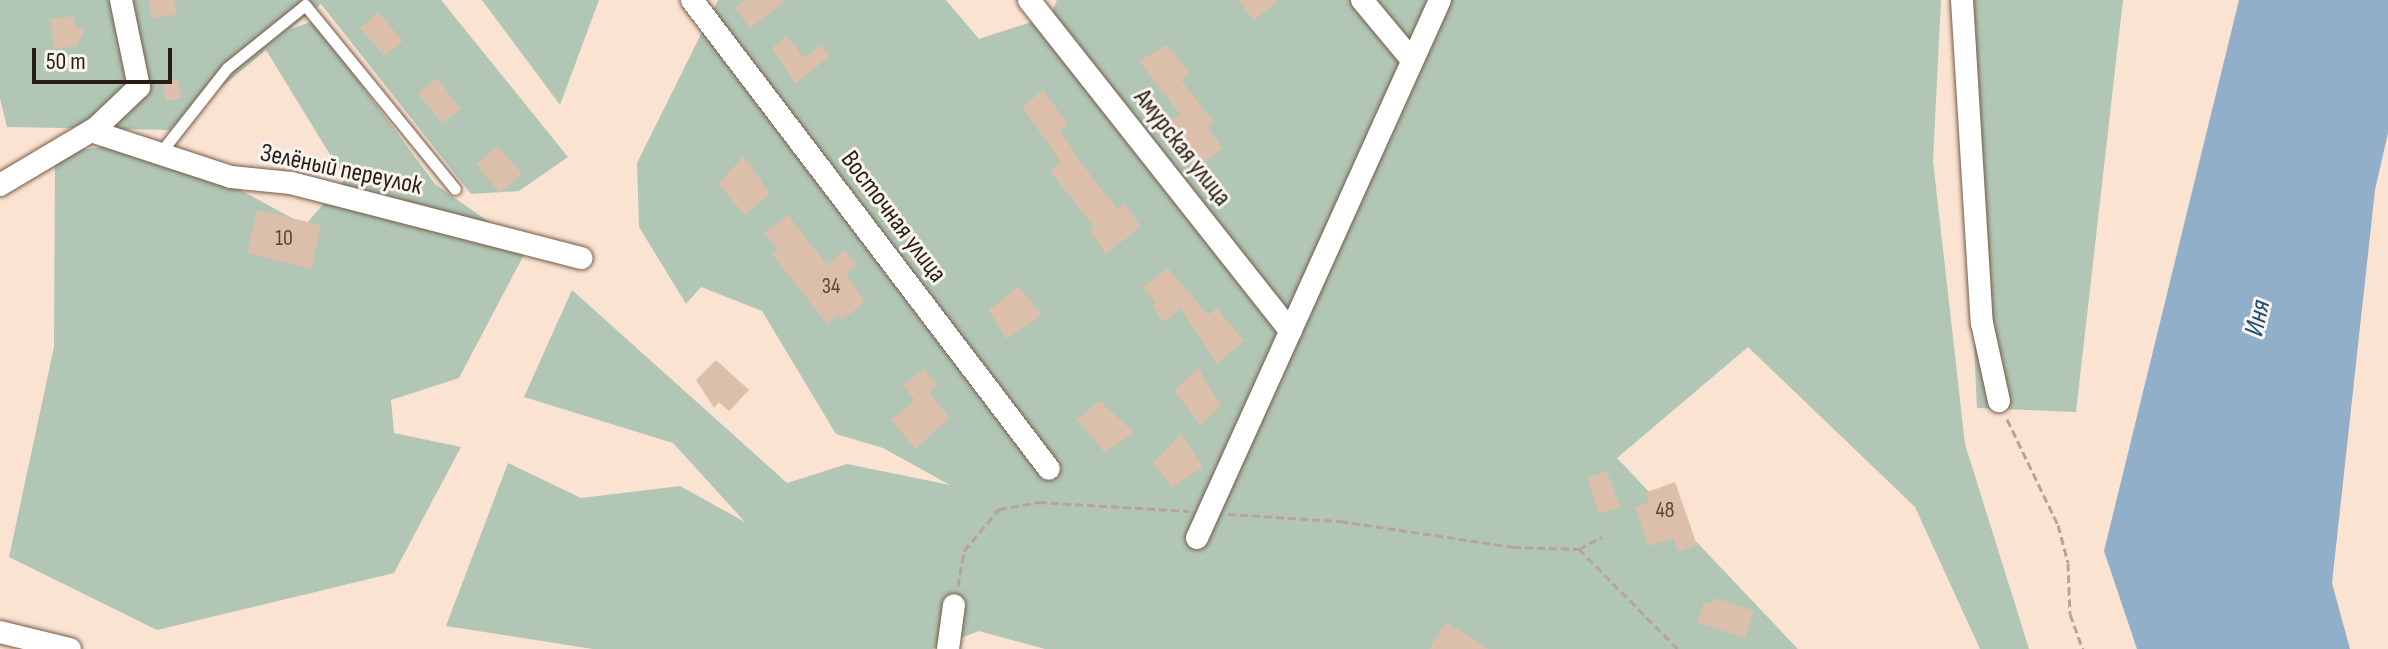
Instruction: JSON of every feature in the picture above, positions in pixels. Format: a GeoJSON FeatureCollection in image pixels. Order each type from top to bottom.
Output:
{"type":"FeatureCollection","features":[{"type":"Feature","properties":{"kind":"street"},"geometry":{"type":"LineString","coordinates":[[0,185],[91,131],[139,87],[121,0]]}},
{"type":"Feature","properties":{"kind":"street","name":"Восточная улица"},"geometry":{"type":"LineString","coordinates":[[692,0],[1049,469]]}},
{"type":"Feature","properties":{"kind":"street","name":"Амурская улица"},"geometry":{"type":"LineString","coordinates":[[1029,0],[1290,331]]}},
{"type":"Feature","properties":{"kind":"street"},"geometry":{"type":"LineString","coordinates":[[1362,0],[1412,60]]}},
{"type":"Feature","properties":{"kind":"street"},"geometry":{"type":"LineString","coordinates":[[1197,538],[1440,0]]}},
{"type":"Feature","properties":{"kind":"street"},"geometry":{"type":"LineString","coordinates":[[1962,0],[1982,323],[1999,401]]}},
{"type":"Feature","properties":{"kind":"street","name":"Зелёный переулок"},"geometry":{"type":"LineString","coordinates":[[91,131],[231,177],[291,183],[581,258]]}},
{"type":"Feature","properties":{"kind":"street"},"geometry":{"type":"LineString","coordinates":[[948,649],[954,605]]}},
{"type":"Feature","properties":{"kind":"street"},"geometry":{"type":"LineString","coordinates":[[0,632],[70,649]]}},
{"type":"Feature","properties":{"kind":"lane"},"geometry":{"type":"LineString","coordinates":[[160,153],[227,68],[305,5],[455,189]]}},
{"type":"Feature","properties":{"kind":"path"},"geometry":{"type":"LineString","coordinates":[[1999,401],[2058,525],[2068,563],[2070,614],[2083,649]]}},
{"type":"Feature","properties":{"kind":"path"},"geometry":{"type":"LineString","coordinates":[[954,605],[964,551],[999,509],[1039,502],[1197,512]]}},
{"type":"Feature","properties":{"kind":"path"},"geometry":{"type":"LineString","coordinates":[[1213,513],[1340,521],[1513,547],[1579,549],[1602,537]]}},
{"type":"Feature","properties":{"kind":"path"},"geometry":{"type":"LineString","coordinates":[[1579,549],[1678,649]]}},
{"type":"Feature","properties":{"kind":"green space"},"geometry":{"type":"Polygon","coordinates":[[[0,0],[441,0],[568,157],[519,191],[471,194],[321,4],[290,29],[314,21],[435,184],[527,249],[459,378],[391,400],[394,433],[461,447],[394,573],[157,630],[9,557],[54,347],[55,153],[149,141],[305,225],[345,179],[266,50],[170,130],[7,127],[0,98],[0,0]]]}},
{"type":"Feature","properties":{"kind":"green space"},"geometry":{"type":"Polygon","coordinates":[[[482,0],[599,0],[560,105],[482,0]]]}},
{"type":"Feature","properties":{"kind":"green space"},"geometry":{"type":"Polygon","coordinates":[[[718,0],[946,0],[979,39],[1050,16],[1057,0],[1941,0],[1933,161],[1965,444],[2029,649],[1980,649],[1915,507],[1748,347],[1617,458],[1798,649],[1045,649],[979,631],[932,649],[593,649],[446,626],[508,463],[581,498],[680,486],[745,522],[673,443],[524,397],[572,290],[787,483],[847,464],[950,485],[883,448],[836,434],[762,311],[701,287],[686,304],[639,227],[637,163],[718,0]]]}},
{"type":"Feature","properties":{"kind":"green space"},"geometry":{"type":"Polygon","coordinates":[[[1958,0],[2123,0],[2076,412],[1977,408],[1958,0]]]}},
{"type":"Feature","properties":{"kind":"water","name":"Иня"},"geometry":{"type":"Polygon","coordinates":[[[2239,0],[2388,0],[2388,133],[2375,190],[2332,583],[2350,649],[2137,649],[2104,551],[2239,0]]]}},
{"type":"Feature","properties":{"kind":"building"},"geometry":{"type":"Polygon","coordinates":[[[148,0],[174,0],[177,14],[152,19],[148,0]]]}},
{"type":"Feature","properties":{"kind":"building"},"geometry":{"type":"Polygon","coordinates":[[[745,0],[787,0],[750,28],[735,8],[745,0]]]}},
{"type":"Feature","properties":{"kind":"building"},"geometry":{"type":"Polygon","coordinates":[[[1238,0],[1279,0],[1254,20],[1238,0]]]}},
{"type":"Feature","properties":{"kind":"building"},"geometry":{"type":"Polygon","coordinates":[[[378,12],[403,41],[384,56],[360,28],[378,12]]]}},
{"type":"Feature","properties":{"kind":"building"},"geometry":{"type":"Polygon","coordinates":[[[74,16],[75,25],[84,31],[77,46],[54,49],[50,19],[74,16]]]}},
{"type":"Feature","properties":{"kind":"building"},"geometry":{"type":"Polygon","coordinates":[[[787,36],[804,58],[821,45],[830,56],[795,84],[772,48],[787,36]]]}},
{"type":"Feature","properties":{"kind":"building"},"geometry":{"type":"Polygon","coordinates":[[[1167,45],[1190,74],[1181,80],[1214,122],[1208,127],[1222,148],[1200,166],[1181,143],[1172,150],[1158,131],[1180,114],[1139,61],[1167,45]]]}},
{"type":"Feature","properties":{"kind":"building"},"geometry":{"type":"Polygon","coordinates":[[[437,78],[461,109],[442,123],[418,93],[437,78]]]}},
{"type":"Feature","properties":{"kind":"building"},"geometry":{"type":"Polygon","coordinates":[[[178,79],[182,98],[166,101],[162,82],[178,79]]]}},
{"type":"Feature","properties":{"kind":"building"},"geometry":{"type":"Polygon","coordinates":[[[1043,90],[1068,124],[1060,130],[1082,164],[1117,209],[1125,203],[1141,227],[1106,254],[1090,231],[1094,227],[1050,171],[1061,162],[1022,107],[1043,90]]]}},
{"type":"Feature","properties":{"kind":"building"},"geometry":{"type":"Polygon","coordinates":[[[498,146],[522,174],[500,193],[476,164],[498,146]]]}},
{"type":"Feature","properties":{"kind":"building"},"geometry":{"type":"Polygon","coordinates":[[[744,156],[770,194],[745,215],[718,183],[744,156]]]}},
{"type":"Feature","properties":{"kind":"building"},"geometry":{"type":"Polygon","coordinates":[[[257,210],[321,225],[311,269],[247,253],[257,210]]]}},
{"type":"Feature","properties":{"kind":"building"},"geometry":{"type":"Polygon","coordinates":[[[788,215],[827,265],[845,250],[857,265],[846,274],[865,302],[842,320],[838,315],[827,324],[772,254],[778,250],[764,233],[788,215]]]}},
{"type":"Feature","properties":{"kind":"building"},"geometry":{"type":"Polygon","coordinates":[[[1168,268],[1208,315],[1217,308],[1244,341],[1217,364],[1181,309],[1164,322],[1152,306],[1156,303],[1143,287],[1168,268]]]}},
{"type":"Feature","properties":{"kind":"building"},"geometry":{"type":"Polygon","coordinates":[[[1019,286],[1042,315],[1006,339],[989,310],[1019,286]]]}},
{"type":"Feature","properties":{"kind":"building"},"geometry":{"type":"Polygon","coordinates":[[[716,360],[749,390],[729,411],[719,402],[714,408],[696,380],[716,360]]]}},
{"type":"Feature","properties":{"kind":"building"},"geometry":{"type":"Polygon","coordinates":[[[1198,368],[1221,406],[1200,425],[1174,390],[1198,368]]]}},
{"type":"Feature","properties":{"kind":"building"},"geometry":{"type":"Polygon","coordinates":[[[924,369],[938,386],[929,392],[950,418],[915,449],[891,420],[915,400],[903,385],[924,369]]]}},
{"type":"Feature","properties":{"kind":"building"},"geometry":{"type":"Polygon","coordinates":[[[1100,401],[1134,433],[1104,452],[1077,419],[1100,401]]]}},
{"type":"Feature","properties":{"kind":"building"},"geometry":{"type":"Polygon","coordinates":[[[1181,434],[1203,467],[1172,487],[1153,463],[1181,434]]]}},
{"type":"Feature","properties":{"kind":"building"},"geometry":{"type":"Polygon","coordinates":[[[1607,471],[1620,507],[1599,514],[1587,478],[1607,471]]]}},
{"type":"Feature","properties":{"kind":"building"},"geometry":{"type":"Polygon","coordinates":[[[1675,482],[1697,545],[1678,552],[1673,538],[1649,546],[1635,507],[1649,502],[1645,493],[1675,482]]]}},
{"type":"Feature","properties":{"kind":"building"},"geometry":{"type":"Polygon","coordinates":[[[1714,598],[1754,611],[1745,638],[1697,622],[1704,602],[1712,604],[1714,598]]]}},
{"type":"Feature","properties":{"kind":"building"},"geometry":{"type":"Polygon","coordinates":[[[1446,622],[1489,649],[1429,649],[1446,622]]]}}]}
